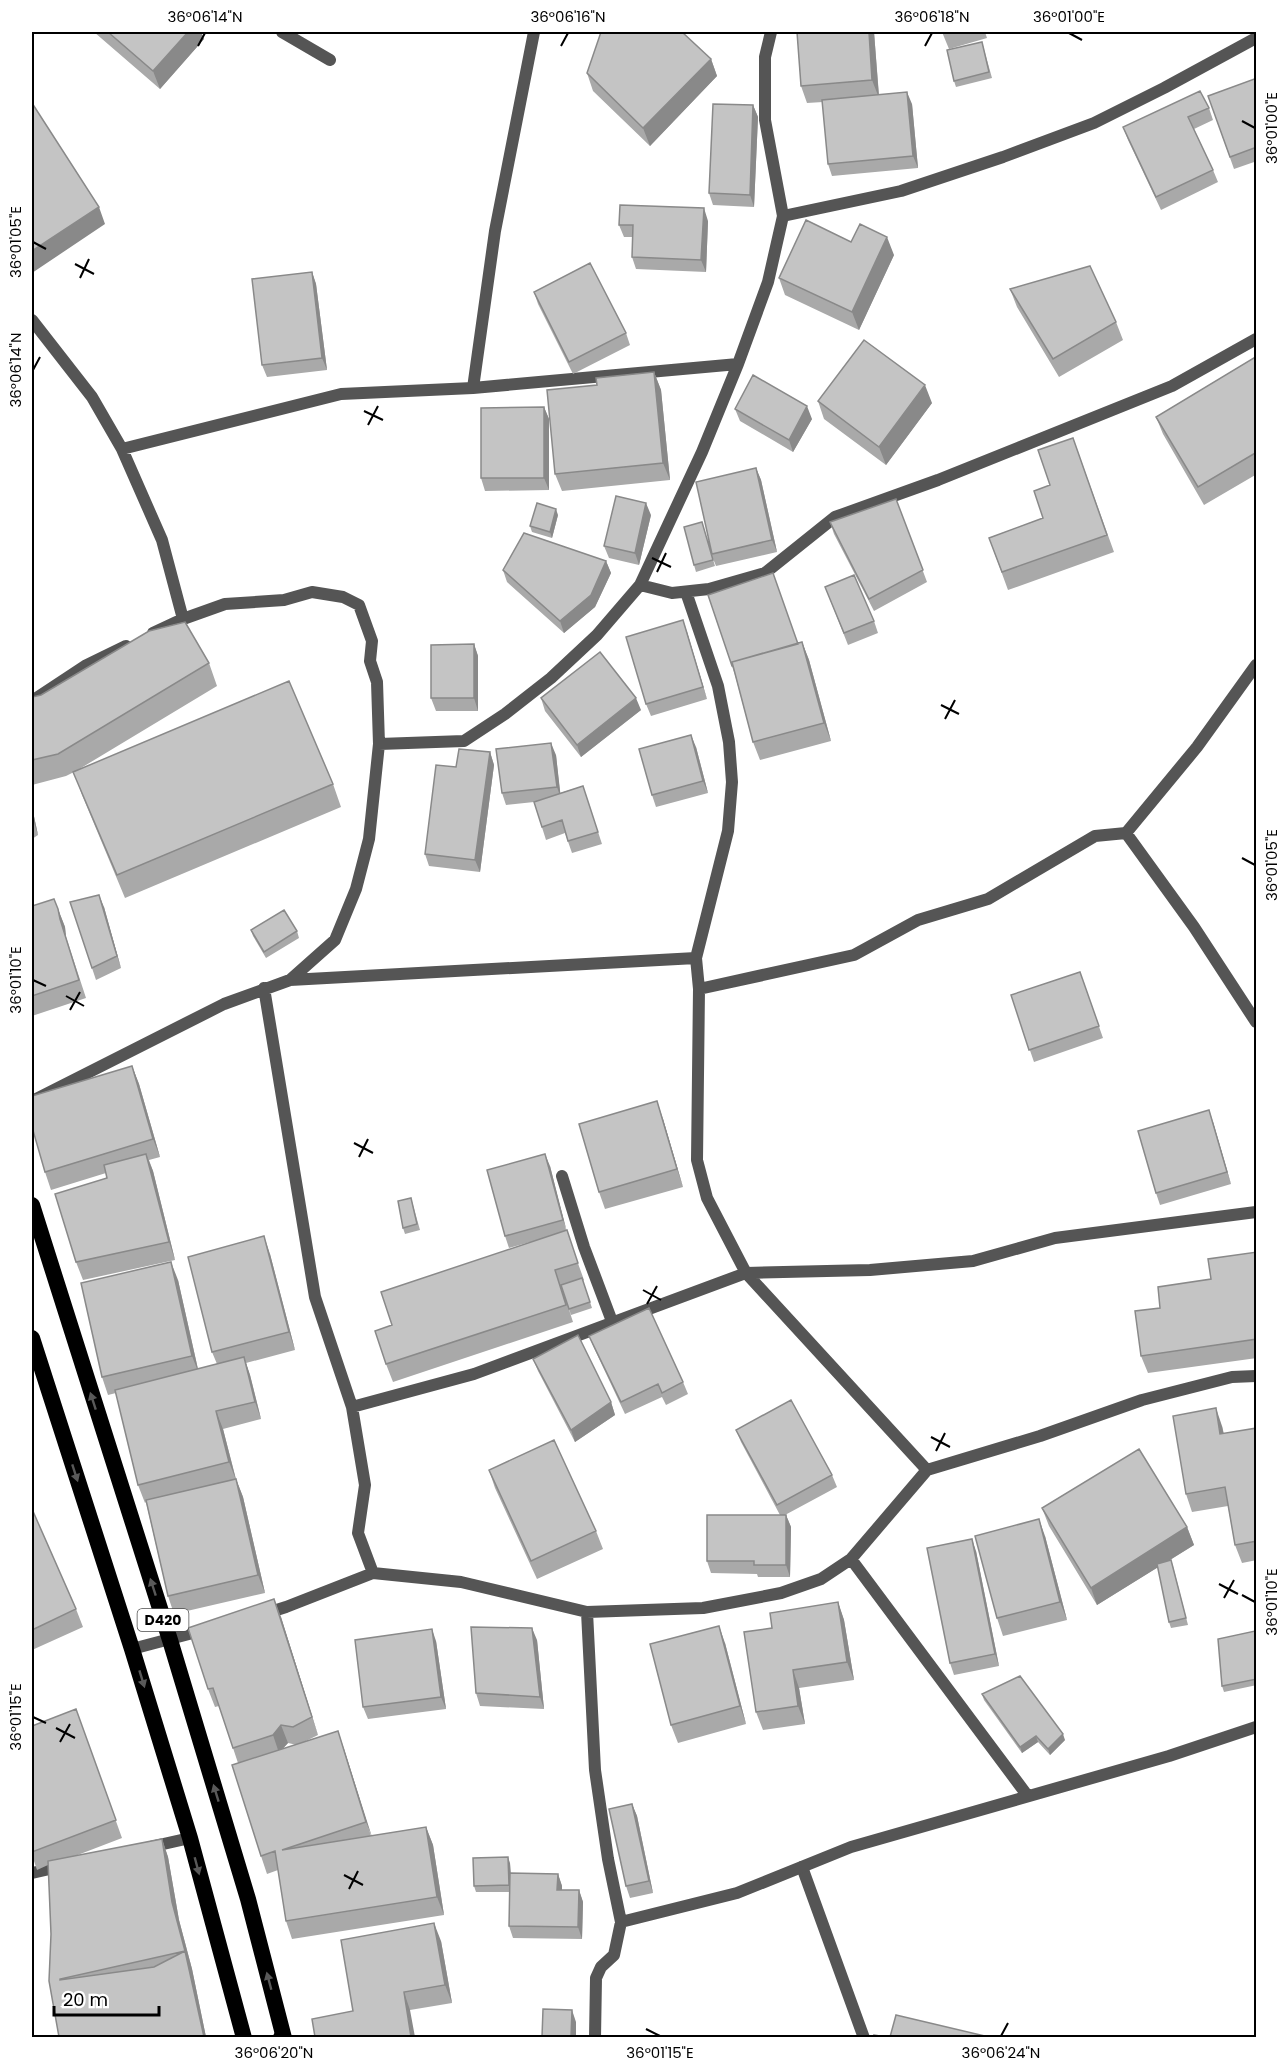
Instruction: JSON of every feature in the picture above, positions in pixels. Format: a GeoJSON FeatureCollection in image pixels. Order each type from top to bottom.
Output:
{"type":"FeatureCollection","features":[{"type":"Feature","properties":{"kind":"highway","name":"D420"},"geometry":{"type":"LineString","coordinates":[[32,1205],[170,1640],[248,1899],[284,2037]]}},
{"type":"Feature","properties":{"kind":"highway","name":"D420"},"geometry":{"type":"LineString","coordinates":[[32,1338],[190,1838],[244,2037]]}},
{"type":"Feature","properties":{"kind":"street"},"geometry":{"type":"LineString","coordinates":[[282,32],[330,60]]}},
{"type":"Feature","properties":{"kind":"street"},"geometry":{"type":"LineString","coordinates":[[473,388],[495,231],[534,32]]}},
{"type":"Feature","properties":{"kind":"street"},"geometry":{"type":"LineString","coordinates":[[379,744],[464,741],[505,714],[551,678],[597,635],[640,585],[702,452],[768,282],[783,216],[765,120],[765,57],[771,32]]}},
{"type":"Feature","properties":{"kind":"street"},"geometry":{"type":"LineString","coordinates":[[783,216],[901,191],[1003,157],[1094,123],[1257,38]]}},
{"type":"Feature","properties":{"kind":"street"},"geometry":{"type":"LineString","coordinates":[[32,320],[92,397],[122,449],[162,540],[183,618]]}},
{"type":"Feature","properties":{"kind":"street"},"geometry":{"type":"LineString","coordinates":[[640,585],[672,593],[686,592],[709,589],[765,573],[835,517],[938,480],[1172,386],[1257,339]]}},
{"type":"Feature","properties":{"kind":"street"},"geometry":{"type":"LineString","coordinates":[[122,449],[341,394],[473,388],[738,364]]}},
{"type":"Feature","properties":{"kind":"street"},"geometry":{"type":"LineString","coordinates":[[32,701],[84,666],[183,618],[225,604],[284,600],[312,592],[343,597],[359,605],[372,641],[370,661],[377,682],[379,744],[369,839],[356,889],[335,940],[291,980]]}},
{"type":"Feature","properties":{"kind":"street"},"geometry":{"type":"LineString","coordinates":[[686,592],[718,686],[729,742],[732,782],[728,831],[696,958],[699,989],[697,1160],[707,1197],[746,1273],[927,1470]]}},
{"type":"Feature","properties":{"kind":"street"},"geometry":{"type":"LineString","coordinates":[[699,989],[854,955],[918,920],[988,899],[1095,836],[1126,833],[1197,747],[1257,665]]}},
{"type":"Feature","properties":{"kind":"street"},"geometry":{"type":"LineString","coordinates":[[1126,833],[1194,927],[1257,1022]]}},
{"type":"Feature","properties":{"kind":"street"},"geometry":{"type":"LineString","coordinates":[[32,1101],[224,1004],[291,980],[696,958]]}},
{"type":"Feature","properties":{"kind":"street"},"geometry":{"type":"LineString","coordinates":[[264,988],[315,1297],[352,1407],[365,1485],[358,1533],[373,1573]]}},
{"type":"Feature","properties":{"kind":"street"},"geometry":{"type":"LineString","coordinates":[[562,1176],[584,1247],[613,1324]]}},
{"type":"Feature","properties":{"kind":"street"},"geometry":{"type":"LineString","coordinates":[[352,1407],[474,1374],[746,1273],[870,1270],[973,1261],[1055,1238],[1257,1212]]}},
{"type":"Feature","properties":{"kind":"street"},"geometry":{"type":"LineString","coordinates":[[254,1616],[286,1607],[373,1573],[461,1582],[587,1612],[703,1608],[782,1593],[821,1579],[851,1559],[927,1470],[1040,1436],[1142,1400],[1232,1377],[1257,1376]]}},
{"type":"Feature","properties":{"kind":"street"},"geometry":{"type":"LineString","coordinates":[[851,1559],[1027,1795]]}},
{"type":"Feature","properties":{"kind":"street"},"geometry":{"type":"LineString","coordinates":[[587,1612],[595,1770],[608,1859],[621,1922],[614,1955],[601,1967],[596,1978],[595,2037]]}},
{"type":"Feature","properties":{"kind":"street"},"geometry":{"type":"LineString","coordinates":[[132,1649],[212,1628]]}},
{"type":"Feature","properties":{"kind":"street"},"geometry":{"type":"LineString","coordinates":[[621,1922],[737,1893],[851,1847],[1170,1756],[1257,1727]]}},
{"type":"Feature","properties":{"kind":"street"},"geometry":{"type":"LineString","coordinates":[[133,1851],[190,1838]]}},
{"type":"Feature","properties":{"kind":"street"},"geometry":{"type":"LineString","coordinates":[[32,1873],[77,1863]]}},
{"type":"Feature","properties":{"kind":"street"},"geometry":{"type":"LineString","coordinates":[[802,1867],[864,2037]]}},
{"type":"Feature","properties":{"kind":"building"},"geometry":{"type":"Polygon","coordinates":[[[108,32],[188,32],[153,71],[108,32]]]}},
{"type":"Feature","properties":{"kind":"building"},"geometry":{"type":"Polygon","coordinates":[[[601,32],[682,32],[711,59],[643,128],[587,73],[601,32]]]}},
{"type":"Feature","properties":{"kind":"building"},"geometry":{"type":"Polygon","coordinates":[[[797,32],[869,32],[872,80],[801,86],[797,32]]]}},
{"type":"Feature","properties":{"kind":"building"},"geometry":{"type":"Polygon","coordinates":[[[982,42],[989,72],[954,81],[947,50],[982,42]]]}},
{"type":"Feature","properties":{"kind":"building"},"geometry":{"type":"Polygon","coordinates":[[[1257,78],[1257,147],[1230,157],[1208,96],[1257,78]]]}},
{"type":"Feature","properties":{"kind":"building"},"geometry":{"type":"Polygon","coordinates":[[[1200,91],[1209,108],[1188,117],[1213,170],[1156,197],[1123,127],[1200,91]]]}},
{"type":"Feature","properties":{"kind":"building"},"geometry":{"type":"Polygon","coordinates":[[[907,92],[913,156],[828,164],[822,100],[907,92]]]}},
{"type":"Feature","properties":{"kind":"building"},"geometry":{"type":"Polygon","coordinates":[[[32,103],[99,207],[32,251],[32,103]]]}},
{"type":"Feature","properties":{"kind":"building"},"geometry":{"type":"Polygon","coordinates":[[[713,104],[753,105],[750,195],[709,193],[713,104]]]}},
{"type":"Feature","properties":{"kind":"building"},"geometry":{"type":"Polygon","coordinates":[[[620,205],[704,208],[701,260],[632,257],[633,225],[619,225],[620,205]]]}},
{"type":"Feature","properties":{"kind":"building"},"geometry":{"type":"Polygon","coordinates":[[[806,220],[851,242],[860,224],[887,237],[852,312],[779,278],[806,220]]]}},
{"type":"Feature","properties":{"kind":"building"},"geometry":{"type":"Polygon","coordinates":[[[590,263],[626,333],[569,362],[534,292],[590,263]]]}},
{"type":"Feature","properties":{"kind":"building"},"geometry":{"type":"Polygon","coordinates":[[[1090,266],[1116,322],[1053,359],[1010,289],[1090,266]]]}},
{"type":"Feature","properties":{"kind":"building"},"geometry":{"type":"Polygon","coordinates":[[[312,272],[322,358],[262,365],[252,279],[312,272]]]}},
{"type":"Feature","properties":{"kind":"building"},"geometry":{"type":"Polygon","coordinates":[[[864,340],[925,385],[879,447],[818,401],[864,340]]]}},
{"type":"Feature","properties":{"kind":"building"},"geometry":{"type":"Polygon","coordinates":[[[1257,356],[1257,452],[1198,487],[1156,417],[1257,356]]]}},
{"type":"Feature","properties":{"kind":"building"},"geometry":{"type":"Polygon","coordinates":[[[654,372],[663,463],[555,474],[547,390],[597,385],[596,378],[654,372]]]}},
{"type":"Feature","properties":{"kind":"building"},"geometry":{"type":"Polygon","coordinates":[[[753,375],[807,406],[789,440],[735,409],[753,375]]]}},
{"type":"Feature","properties":{"kind":"building"},"geometry":{"type":"Polygon","coordinates":[[[544,407],[544,478],[481,478],[481,408],[544,407]]]}},
{"type":"Feature","properties":{"kind":"building"},"geometry":{"type":"Polygon","coordinates":[[[1073,438],[1107,535],[1002,572],[989,538],[1043,518],[1034,491],[1050,485],[1038,450],[1073,438]]]}},
{"type":"Feature","properties":{"kind":"building"},"geometry":{"type":"Polygon","coordinates":[[[756,468],[772,540],[712,554],[696,482],[756,468]]]}},
{"type":"Feature","properties":{"kind":"building"},"geometry":{"type":"Polygon","coordinates":[[[616,496],[646,503],[635,553],[604,546],[616,496]]]}},
{"type":"Feature","properties":{"kind":"building"},"geometry":{"type":"Polygon","coordinates":[[[896,499],[923,570],[869,599],[830,522],[896,499]]]}},
{"type":"Feature","properties":{"kind":"building"},"geometry":{"type":"Polygon","coordinates":[[[537,503],[556,509],[550,532],[530,526],[537,503]]]}},
{"type":"Feature","properties":{"kind":"building"},"geometry":{"type":"Polygon","coordinates":[[[702,522],[713,560],[694,565],[684,527],[702,522]]]}},
{"type":"Feature","properties":{"kind":"building"},"geometry":{"type":"Polygon","coordinates":[[[524,533],[606,561],[591,595],[560,621],[503,570],[524,533]]]}},
{"type":"Feature","properties":{"kind":"building"},"geometry":{"type":"Polygon","coordinates":[[[773,573],[798,644],[732,662],[732,666],[708,595],[773,573]]]}},
{"type":"Feature","properties":{"kind":"building"},"geometry":{"type":"Polygon","coordinates":[[[854,575],[874,621],[844,633],[825,587],[854,575]]]}},
{"type":"Feature","properties":{"kind":"building"},"geometry":{"type":"Polygon","coordinates":[[[683,620],[703,687],[646,704],[626,637],[683,620]]]}},
{"type":"Feature","properties":{"kind":"building"},"geometry":{"type":"Polygon","coordinates":[[[185,622],[209,663],[58,754],[32,760],[32,697],[41,695],[149,631],[185,622]]]}},
{"type":"Feature","properties":{"kind":"building"},"geometry":{"type":"Polygon","coordinates":[[[802,642],[824,723],[753,742],[732,662],[802,642]]]}},
{"type":"Feature","properties":{"kind":"building"},"geometry":{"type":"Polygon","coordinates":[[[474,644],[474,698],[431,698],[431,645],[474,644]]]}},
{"type":"Feature","properties":{"kind":"building"},"geometry":{"type":"Polygon","coordinates":[[[600,652],[636,698],[577,745],[541,698],[600,652]]]}},
{"type":"Feature","properties":{"kind":"building"},"geometry":{"type":"Polygon","coordinates":[[[289,681],[333,784],[117,875],[73,772],[289,681]]]}},
{"type":"Feature","properties":{"kind":"building"},"geometry":{"type":"Polygon","coordinates":[[[691,735],[703,781],[652,795],[639,749],[691,735]]]}},
{"type":"Feature","properties":{"kind":"building"},"geometry":{"type":"Polygon","coordinates":[[[551,743],[557,787],[502,793],[496,749],[551,743]]]}},
{"type":"Feature","properties":{"kind":"building"},"geometry":{"type":"Polygon","coordinates":[[[459,749],[490,752],[475,860],[425,854],[436,765],[456,767],[459,749]]]}},
{"type":"Feature","properties":{"kind":"building"},"geometry":{"type":"Polygon","coordinates":[[[583,786],[598,832],[568,841],[562,820],[542,827],[534,802],[583,786]]]}},
{"type":"Feature","properties":{"kind":"building"},"geometry":{"type":"Polygon","coordinates":[[[99,895],[117,956],[92,968],[70,902],[99,895]]]}},
{"type":"Feature","properties":{"kind":"building"},"geometry":{"type":"Polygon","coordinates":[[[54,899],[79,980],[32,996],[32,906],[54,899]]]}},
{"type":"Feature","properties":{"kind":"building"},"geometry":{"type":"Polygon","coordinates":[[[284,910],[297,931],[264,952],[251,930],[284,910]]]}},
{"type":"Feature","properties":{"kind":"building"},"geometry":{"type":"Polygon","coordinates":[[[1080,972],[1099,1026],[1029,1050],[1011,995],[1080,972]]]}},
{"type":"Feature","properties":{"kind":"building"},"geometry":{"type":"Polygon","coordinates":[[[132,1066],[153,1139],[45,1172],[32,1127],[32,1096],[132,1066]]]}},
{"type":"Feature","properties":{"kind":"building"},"geometry":{"type":"Polygon","coordinates":[[[657,1101],[677,1169],[599,1192],[579,1124],[657,1101]]]}},
{"type":"Feature","properties":{"kind":"building"},"geometry":{"type":"Polygon","coordinates":[[[1209,1110],[1227,1172],[1156,1193],[1138,1131],[1209,1110]]]}},
{"type":"Feature","properties":{"kind":"building"},"geometry":{"type":"Polygon","coordinates":[[[146,1154],[169,1242],[76,1262],[55,1194],[107,1178],[104,1165],[146,1154]]]}},
{"type":"Feature","properties":{"kind":"building"},"geometry":{"type":"Polygon","coordinates":[[[545,1154],[563,1220],[505,1236],[487,1170],[545,1154]]]}},
{"type":"Feature","properties":{"kind":"building"},"geometry":{"type":"Polygon","coordinates":[[[411,1198],[417,1224],[403,1228],[398,1201],[411,1198]]]}},
{"type":"Feature","properties":{"kind":"building"},"geometry":{"type":"Polygon","coordinates":[[[567,1230],[578,1263],[555,1270],[566,1305],[386,1364],[375,1331],[392,1325],[381,1292],[567,1230]]]}},
{"type":"Feature","properties":{"kind":"building"},"geometry":{"type":"Polygon","coordinates":[[[264,1236],[289,1332],[212,1352],[188,1257],[264,1236]]]}},
{"type":"Feature","properties":{"kind":"building"},"geometry":{"type":"Polygon","coordinates":[[[1257,1252],[1257,1339],[1141,1356],[1135,1311],[1160,1308],[1158,1287],[1211,1279],[1208,1259],[1257,1252]]]}},
{"type":"Feature","properties":{"kind":"building"},"geometry":{"type":"Polygon","coordinates":[[[171,1262],[192,1356],[102,1377],[81,1283],[171,1262]]]}},
{"type":"Feature","properties":{"kind":"building"},"geometry":{"type":"Polygon","coordinates":[[[582,1278],[590,1302],[569,1309],[561,1285],[582,1278]]]}},
{"type":"Feature","properties":{"kind":"building"},"geometry":{"type":"Polygon","coordinates":[[[649,1308],[683,1382],[662,1393],[658,1384],[621,1402],[589,1336],[649,1308]]]}},
{"type":"Feature","properties":{"kind":"building"},"geometry":{"type":"Polygon","coordinates":[[[578,1335],[611,1402],[571,1430],[533,1359],[578,1335]]]}},
{"type":"Feature","properties":{"kind":"building"},"geometry":{"type":"Polygon","coordinates":[[[244,1357],[255,1402],[216,1411],[229,1462],[138,1485],[115,1390],[244,1357]]]}},
{"type":"Feature","properties":{"kind":"building"},"geometry":{"type":"Polygon","coordinates":[[[791,1400],[832,1475],[777,1505],[736,1430],[791,1400]]]}},
{"type":"Feature","properties":{"kind":"building"},"geometry":{"type":"Polygon","coordinates":[[[1216,1408],[1220,1434],[1257,1428],[1257,1541],[1235,1545],[1225,1487],[1186,1494],[1173,1416],[1216,1408]]]}},
{"type":"Feature","properties":{"kind":"building"},"geometry":{"type":"Polygon","coordinates":[[[554,1440],[596,1531],[531,1561],[489,1470],[554,1440]]]}},
{"type":"Feature","properties":{"kind":"building"},"geometry":{"type":"Polygon","coordinates":[[[1139,1449],[1187,1527],[1091,1588],[1042,1508],[1139,1449]]]}},
{"type":"Feature","properties":{"kind":"building"},"geometry":{"type":"Polygon","coordinates":[[[236,1479],[258,1575],[168,1596],[146,1500],[236,1479]]]}},
{"type":"Feature","properties":{"kind":"building"},"geometry":{"type":"Polygon","coordinates":[[[32,1509],[76,1609],[32,1630],[32,1509]]]}},
{"type":"Feature","properties":{"kind":"building"},"geometry":{"type":"Polygon","coordinates":[[[707,1515],[786,1515],[786,1565],[754,1565],[754,1561],[707,1561],[707,1515]]]}},
{"type":"Feature","properties":{"kind":"building"},"geometry":{"type":"Polygon","coordinates":[[[1039,1519],[1060,1602],[997,1618],[975,1536],[1039,1519]]]}},
{"type":"Feature","properties":{"kind":"building"},"geometry":{"type":"Polygon","coordinates":[[[972,1539],[995,1654],[950,1663],[927,1548],[972,1539]]]}},
{"type":"Feature","properties":{"kind":"building"},"geometry":{"type":"Polygon","coordinates":[[[1171,1560],[1186,1618],[1169,1622],[1157,1564],[1171,1560]]]}},
{"type":"Feature","properties":{"kind":"building"},"geometry":{"type":"Polygon","coordinates":[[[274,1599],[312,1717],[293,1727],[281,1725],[273,1735],[233,1748],[213,1688],[208,1689],[188,1628],[274,1599]]]}},
{"type":"Feature","properties":{"kind":"building"},"geometry":{"type":"Polygon","coordinates":[[[838,1602],[847,1662],[793,1670],[798,1706],[756,1712],[744,1632],[772,1628],[770,1613],[838,1602]]]}},
{"type":"Feature","properties":{"kind":"building"},"geometry":{"type":"Polygon","coordinates":[[[719,1626],[740,1706],[671,1725],[650,1644],[719,1626]]]}},
{"type":"Feature","properties":{"kind":"building"},"geometry":{"type":"Polygon","coordinates":[[[471,1627],[532,1628],[540,1697],[476,1693],[471,1627]]]}},
{"type":"Feature","properties":{"kind":"building"},"geometry":{"type":"Polygon","coordinates":[[[432,1629],[441,1697],[363,1707],[355,1640],[432,1629]]]}},
{"type":"Feature","properties":{"kind":"building"},"geometry":{"type":"Polygon","coordinates":[[[1255,1631],[1257,1679],[1222,1686],[1218,1639],[1255,1631]]]}},
{"type":"Feature","properties":{"kind":"building"},"geometry":{"type":"Polygon","coordinates":[[[1020,1676],[1063,1734],[1048,1749],[1036,1736],[1020,1747],[982,1694],[1020,1676]]]}},
{"type":"Feature","properties":{"kind":"building"},"geometry":{"type":"Polygon","coordinates":[[[76,1709],[116,1820],[32,1852],[32,1726],[76,1709]]]}},
{"type":"Feature","properties":{"kind":"building"},"geometry":{"type":"Polygon","coordinates":[[[338,1731],[366,1822],[282,1850],[426,1827],[437,1897],[286,1921],[275,1851],[261,1856],[232,1765],[338,1731]]]}},
{"type":"Feature","properties":{"kind":"building"},"geometry":{"type":"Polygon","coordinates":[[[632,1804],[649,1881],[626,1886],[609,1809],[632,1804]]]}},
{"type":"Feature","properties":{"kind":"building"},"geometry":{"type":"Polygon","coordinates":[[[162,1839],[172,1902],[185,1951],[204,2037],[59,2037],[49,1981],[51,1934],[48,1861],[162,1839]],[[185,1951],[60,1980],[154,1967],[185,1951]]]}},
{"type":"Feature","properties":{"kind":"building"},"geometry":{"type":"Polygon","coordinates":[[[508,1857],[509,1885],[474,1886],[473,1858],[508,1857]]]}},
{"type":"Feature","properties":{"kind":"building"},"geometry":{"type":"Polygon","coordinates":[[[510,1873],[558,1874],[557,1890],[579,1890],[578,1927],[509,1926],[510,1873]]]}},
{"type":"Feature","properties":{"kind":"building"},"geometry":{"type":"Polygon","coordinates":[[[434,1923],[445,1985],[404,1992],[411,2037],[315,2037],[312,2019],[353,2011],[341,1940],[434,1923]]]}},
{"type":"Feature","properties":{"kind":"building"},"geometry":{"type":"Polygon","coordinates":[[[543,2009],[572,2010],[571,2037],[542,2037],[543,2009]]]}},
{"type":"Feature","properties":{"kind":"building"},"geometry":{"type":"Polygon","coordinates":[[[896,2015],[989,2037],[890,2037],[896,2015]]]}}]}
